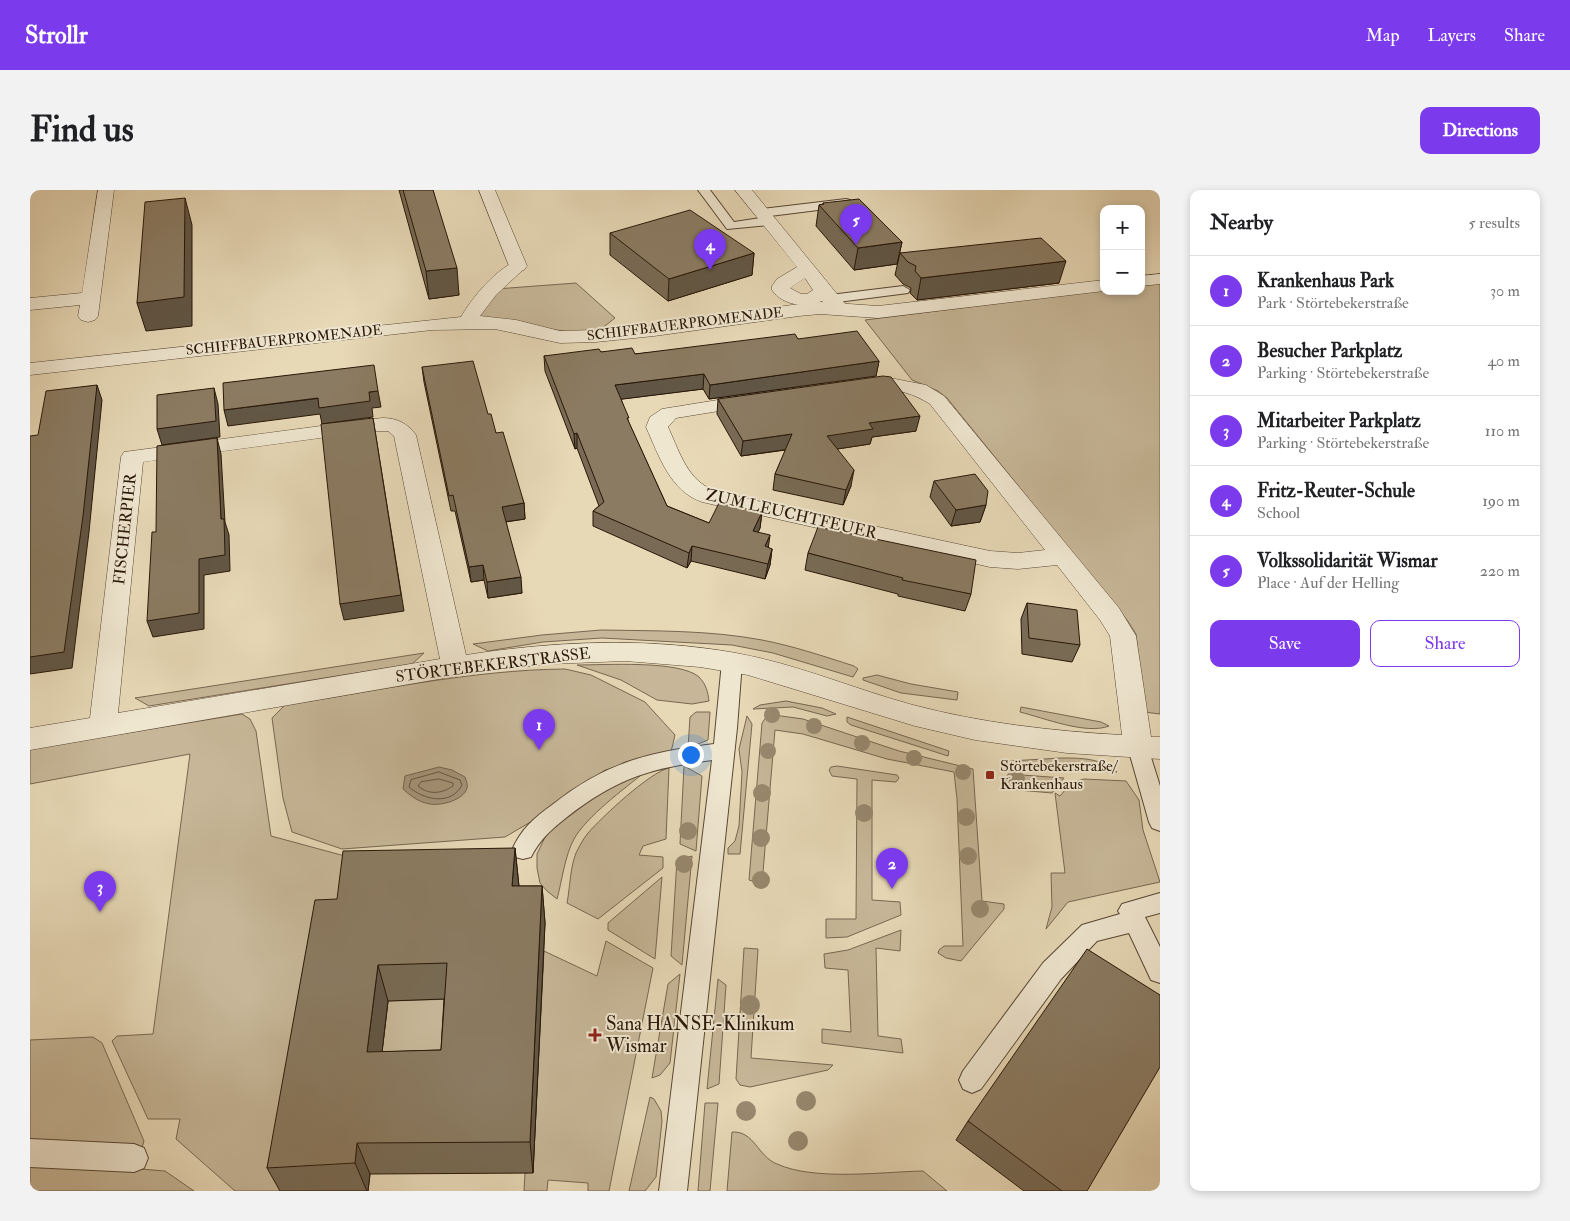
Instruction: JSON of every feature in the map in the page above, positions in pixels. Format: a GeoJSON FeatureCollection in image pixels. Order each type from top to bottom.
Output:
{"type":"FeatureCollection","features":[{"type":"Feature","properties":{"kind":"street"},"geometry":{"type":"LineString","coordinates":[[88,316],[106,190]]}},
{"type":"Feature","properties":{"kind":"street"},"geometry":{"type":"LineString","coordinates":[[467,322],[475,306],[490,289],[518,266],[488,190]]}},
{"type":"Feature","properties":{"kind":"street"},"geometry":{"type":"LineString","coordinates":[[743,190],[830,299]]}},
{"type":"Feature","properties":{"kind":"street"},"geometry":{"type":"LineString","coordinates":[[805,268],[799,275],[783,283],[781,290],[792,298],[802,300],[817,296],[830,299]]}},
{"type":"Feature","properties":{"kind":"street"},"geometry":{"type":"LineString","coordinates":[[1145,281],[1160,279]]}},
{"type":"Feature","properties":{"kind":"street","name":"SCHIFFBAUERPROMENADE"},"geometry":{"type":"LineString","coordinates":[[30,369],[397,328],[467,322],[516,326],[548,336],[585,337],[640,332],[799,310],[830,299],[878,312],[1100,286]]}},
{"type":"Feature","properties":{"kind":"street"},"geometry":{"type":"LineString","coordinates":[[30,304],[90,298]]}},
{"type":"Feature","properties":{"kind":"street"},"geometry":{"type":"LineString","coordinates":[[842,388],[880,383],[897,383],[911,386],[937,400],[1064,556],[1120,629],[1126,650],[1133,721],[1149,748]]}},
{"type":"Feature","properties":{"kind":"street","name":"ZUM LEUCHTFEUER"},"geometry":{"type":"LineString","coordinates":[[775,398],[680,411],[661,417],[657,427],[686,483],[694,490],[706,496],[990,559],[1018,561],[1064,556]]}},
{"type":"Feature","properties":{"kind":"street","name":"FISCHERPIER"},"geometry":{"type":"LineString","coordinates":[[103,726],[132,457],[372,425],[395,425],[405,435],[455,667]]}},
{"type":"Feature","properties":{"kind":"street","name":"STÖRTEBEKERSTRASSE"},"geometry":{"type":"LineString","coordinates":[[30,739],[455,667],[565,653],[608,652],[662,654],[732,662],[784,675],[884,707],[958,726],[1017,737],[1149,748]]}},
{"type":"Feature","properties":{"kind":"lane"},"geometry":{"type":"LineString","coordinates":[[704,190],[731,226],[764,217],[846,203]]}},
{"type":"Feature","properties":{"kind":"lane"},"geometry":{"type":"LineString","coordinates":[[830,299],[903,290]]}},
{"type":"Feature","properties":{"kind":"lane"},"geometry":{"type":"LineString","coordinates":[[674,1191],[682,1090],[724,751],[732,662]]}},
{"type":"Feature","properties":{"kind":"lane"},"geometry":{"type":"LineString","coordinates":[[1149,748],[1160,822]]}},
{"type":"Feature","properties":{"kind":"lane"},"geometry":{"type":"LineString","coordinates":[[523,850],[526,840],[535,830],[578,797],[606,780],[653,763],[680,756],[724,751]]}},
{"type":"Feature","properties":{"kind":"lane"},"geometry":{"type":"LineString","coordinates":[[1160,903],[1130,911],[1160,972]]}},
{"type":"Feature","properties":{"kind":"lane"},"geometry":{"type":"LineString","coordinates":[[972,1080],[1052,971],[1090,932],[1135,921]]}},
{"type":"Feature","properties":{"kind":"lane"},"geometry":{"type":"LineString","coordinates":[[30,1153],[134,1158]]}},
{"type":"Feature","properties":{"kind":"shaded area"},"geometry":{"type":"Polygon","coordinates":[[[576,283],[615,318],[596,333],[576,333],[474,318],[496,289],[576,283]]]}},
{"type":"Feature","properties":{"kind":"shaded area"},"geometry":{"type":"Polygon","coordinates":[[[1160,283],[1160,714],[1144,712],[1136,634],[1127,620],[947,398],[938,391],[912,380],[865,320],[1100,291],[1100,295],[1145,295],[1145,285],[1160,283]]]}},
{"type":"Feature","properties":{"kind":"shaded area"},"geometry":{"type":"Polygon","coordinates":[[[601,630],[682,632],[742,637],[797,648],[854,666],[858,669],[853,677],[773,653],[732,645],[602,638],[543,642],[488,651],[473,644],[601,630]]]}},
{"type":"Feature","properties":{"kind":"shaded area"},"geometry":{"type":"Polygon","coordinates":[[[424,653],[412,664],[149,706],[135,698],[424,653]]]}},
{"type":"Feature","properties":{"kind":"shaded area"},"geometry":{"type":"Polygon","coordinates":[[[622,664],[676,668],[699,677],[707,691],[709,701],[692,704],[657,700],[621,680],[577,665],[622,664]]]}},
{"type":"Feature","properties":{"kind":"shaded area"},"geometry":{"type":"Polygon","coordinates":[[[565,669],[591,675],[645,702],[675,735],[671,752],[605,770],[534,820],[505,837],[342,849],[292,832],[283,798],[272,718],[285,705],[459,677],[530,670],[565,669]]]}},
{"type":"Feature","properties":{"kind":"shaded area"},"geometry":{"type":"Polygon","coordinates":[[[877,675],[911,684],[958,692],[957,700],[901,693],[863,680],[863,678],[877,675]]]}},
{"type":"Feature","properties":{"kind":"shaded area"},"geometry":{"type":"Polygon","coordinates":[[[786,701],[822,708],[836,714],[827,716],[793,707],[753,709],[760,705],[786,701]]]}},
{"type":"Feature","properties":{"kind":"shaded area"},"geometry":{"type":"Polygon","coordinates":[[[1021,707],[1101,722],[1109,726],[1089,728],[1065,725],[1020,712],[1021,707]]]}},
{"type":"Feature","properties":{"kind":"shaded area"},"geometry":{"type":"Polygon","coordinates":[[[696,712],[710,712],[708,740],[688,748],[690,717],[696,712]]]}},
{"type":"Feature","properties":{"kind":"shaded area"},"geometry":{"type":"Polygon","coordinates":[[[242,714],[250,719],[256,731],[271,836],[356,859],[285,1191],[235,1191],[176,1139],[180,1119],[148,1119],[112,1041],[117,1036],[153,1034],[190,754],[30,784],[30,749],[242,714]]]}},
{"type":"Feature","properties":{"kind":"shaded area"},"geometry":{"type":"Polygon","coordinates":[[[774,715],[803,719],[899,751],[973,769],[982,901],[1004,904],[1004,909],[961,961],[946,958],[938,953],[944,946],[963,946],[957,799],[954,772],[887,759],[803,734],[775,730],[762,884],[749,880],[762,723],[767,716],[774,715]]]}},
{"type":"Feature","properties":{"kind":"shaded area"},"geometry":{"type":"Polygon","coordinates":[[[747,716],[752,724],[740,854],[728,854],[728,848],[735,841],[739,826],[742,772],[739,749],[747,716]]]}},
{"type":"Feature","properties":{"kind":"shaded area"},"geometry":{"type":"Polygon","coordinates":[[[847,717],[949,751],[948,756],[851,725],[847,722],[847,717]]]}},
{"type":"Feature","properties":{"kind":"shaded area"},"geometry":{"type":"Polygon","coordinates":[[[1061,758],[1097,761],[1117,772],[1012,769],[1010,761],[1061,758]]]}},
{"type":"Feature","properties":{"kind":"shaded area"},"geometry":{"type":"Polygon","coordinates":[[[684,766],[702,776],[696,851],[680,844],[684,766]]]}},
{"type":"Feature","properties":{"kind":"shaded area"},"geometry":{"type":"Polygon","coordinates":[[[837,766],[897,775],[899,778],[896,782],[872,780],[872,900],[900,902],[901,915],[847,937],[826,938],[826,919],[856,919],[857,779],[832,776],[829,770],[831,767],[837,766]]]}},
{"type":"Feature","properties":{"kind":"shaded area"},"geometry":{"type":"Polygon","coordinates":[[[669,768],[666,839],[643,846],[639,855],[663,857],[663,868],[598,919],[567,903],[574,859],[586,835],[615,806],[639,786],[661,771],[669,768]]]}},
{"type":"Feature","properties":{"kind":"shaded area"},"geometry":{"type":"Polygon","coordinates":[[[645,772],[606,803],[580,830],[568,853],[557,899],[540,883],[537,868],[537,854],[547,833],[608,787],[645,772]]]}},
{"type":"Feature","properties":{"kind":"shaded area"},"geometry":{"type":"Polygon","coordinates":[[[1008,774],[1064,778],[1052,793],[1007,789],[1008,774]]]}},
{"type":"Feature","properties":{"kind":"shaded area"},"geometry":{"type":"Polygon","coordinates":[[[1084,779],[1126,781],[1139,800],[1143,830],[1160,882],[1068,902],[1046,929],[1052,907],[1051,873],[1065,873],[1055,793],[1060,796],[1071,783],[1084,779]]]}},
{"type":"Feature","properties":{"kind":"shaded area"},"geometry":{"type":"Polygon","coordinates":[[[692,856],[682,965],[671,956],[677,860],[692,856]]]}},
{"type":"Feature","properties":{"kind":"shaded area"},"geometry":{"type":"Polygon","coordinates":[[[662,877],[655,959],[608,930],[608,923],[662,877]]]}},
{"type":"Feature","properties":{"kind":"shaded area"},"geometry":{"type":"Polygon","coordinates":[[[901,930],[900,951],[876,948],[878,1036],[901,1039],[903,1053],[822,1043],[822,1029],[851,1032],[848,970],[825,968],[824,954],[848,950],[901,930]]]}},
{"type":"Feature","properties":{"kind":"shaded area"},"geometry":{"type":"Polygon","coordinates":[[[606,941],[653,968],[609,1191],[588,1191],[588,1183],[548,1180],[547,1191],[524,1191],[525,1173],[533,1172],[544,951],[597,976],[606,941]]]}},
{"type":"Feature","properties":{"kind":"shaded area"},"geometry":{"type":"Polygon","coordinates":[[[744,948],[758,949],[751,1058],[833,1065],[828,1070],[750,1087],[740,1085],[736,1079],[744,948]]]}},
{"type":"Feature","properties":{"kind":"shaded area"},"geometry":{"type":"Polygon","coordinates":[[[680,974],[670,1063],[660,1075],[652,1078],[668,984],[680,974]]]}},
{"type":"Feature","properties":{"kind":"shaded area"},"geometry":{"type":"Polygon","coordinates":[[[718,979],[726,985],[719,1084],[707,1089],[718,979]]]}},
{"type":"Feature","properties":{"kind":"shaded area"},"geometry":{"type":"Polygon","coordinates":[[[454,999],[448,1084],[378,1086],[388,1001],[454,999]]]}},
{"type":"Feature","properties":{"kind":"shaded area"},"geometry":{"type":"Polygon","coordinates":[[[93,1037],[102,1043],[144,1141],[141,1151],[30,1146],[30,1040],[93,1037]]]}},
{"type":"Feature","properties":{"kind":"shaded area"},"geometry":{"type":"Polygon","coordinates":[[[650,1097],[654,1099],[661,1111],[662,1121],[656,1177],[645,1191],[629,1191],[650,1097]]]}},
{"type":"Feature","properties":{"kind":"shaded area"},"geometry":{"type":"Polygon","coordinates":[[[705,1103],[718,1103],[710,1191],[698,1191],[705,1103]]]}},
{"type":"Feature","properties":{"kind":"shaded area"},"geometry":{"type":"Polygon","coordinates":[[[732,1132],[746,1135],[770,1160],[792,1169],[829,1174],[923,1171],[947,1191],[727,1191],[732,1132]]]}},
{"type":"Feature","properties":{"kind":"shaded area"},"geometry":{"type":"Polygon","coordinates":[[[30,1166],[128,1168],[165,1171],[194,1191],[30,1191],[30,1166]]]}},
{"type":"Feature","properties":{"kind":"water"},"geometry":{"type":"Polygon","coordinates":[[[439,767],[452,770],[465,777],[467,788],[462,796],[446,803],[430,804],[418,800],[403,789],[405,776],[439,767]]]}},
{"type":"Feature","properties":{"kind":"building"},"geometry":{"type":"Polygon","coordinates":[[[403,190],[433,190],[457,268],[426,271],[403,190]]]}},
{"type":"Feature","properties":{"kind":"building"},"geometry":{"type":"Polygon","coordinates":[[[185,198],[184,297],[137,303],[145,202],[185,198]]]}},
{"type":"Feature","properties":{"kind":"building"},"geometry":{"type":"Polygon","coordinates":[[[859,199],[902,242],[858,248],[819,205],[859,199]]]}},
{"type":"Feature","properties":{"kind":"building"},"geometry":{"type":"Polygon","coordinates":[[[690,210],[754,253],[669,279],[610,233],[690,210]]]}},
{"type":"Feature","properties":{"kind":"building"},"geometry":{"type":"Polygon","coordinates":[[[1041,238],[1066,261],[921,278],[915,271],[916,266],[908,262],[900,253],[1041,238]]]}},
{"type":"Feature","properties":{"kind":"building"},"geometry":{"type":"Polygon","coordinates":[[[857,331],[879,361],[710,385],[704,374],[615,385],[629,418],[627,418],[667,506],[709,523],[719,503],[762,512],[753,531],[770,535],[765,546],[772,549],[768,564],[692,546],[689,553],[593,511],[604,502],[577,433],[574,434],[544,356],[599,349],[601,352],[632,348],[635,354],[795,334],[798,339],[857,331]]]}},
{"type":"Feature","properties":{"kind":"building"},"geometry":{"type":"Polygon","coordinates":[[[473,361],[488,414],[491,414],[496,433],[503,432],[524,503],[502,507],[521,577],[487,582],[483,565],[469,567],[453,495],[449,496],[422,367],[473,361]]]}},
{"type":"Feature","properties":{"kind":"building"},"geometry":{"type":"Polygon","coordinates":[[[374,365],[378,391],[369,392],[370,401],[319,408],[318,398],[224,410],[223,383],[374,365]]]}},
{"type":"Feature","properties":{"kind":"building"},"geometry":{"type":"Polygon","coordinates":[[[883,376],[891,377],[920,416],[869,423],[873,429],[827,436],[854,470],[846,490],[775,474],[792,434],[743,441],[718,399],[883,376]]]}},
{"type":"Feature","properties":{"kind":"building"},"geometry":{"type":"Polygon","coordinates":[[[97,385],[83,516],[64,652],[30,657],[30,436],[38,435],[46,391],[97,385]]]}},
{"type":"Feature","properties":{"kind":"building"},"geometry":{"type":"Polygon","coordinates":[[[214,388],[216,421],[157,429],[157,395],[214,388]]]}},
{"type":"Feature","properties":{"kind":"building"},"geometry":{"type":"Polygon","coordinates":[[[373,418],[401,595],[340,604],[321,424],[373,418]]]}},
{"type":"Feature","properties":{"kind":"building"},"geometry":{"type":"Polygon","coordinates":[[[217,438],[221,519],[224,519],[225,555],[199,559],[199,613],[147,621],[152,532],[156,532],[157,446],[217,438]]]}},
{"type":"Feature","properties":{"kind":"building"},"geometry":{"type":"Polygon","coordinates":[[[975,474],[988,491],[986,505],[956,510],[934,481],[975,474]]]}},
{"type":"Feature","properties":{"kind":"building"},"geometry":{"type":"Polygon","coordinates":[[[818,527],[976,560],[971,594],[902,580],[903,578],[808,553],[818,527]]]}},
{"type":"Feature","properties":{"kind":"building"},"geometry":{"type":"Polygon","coordinates":[[[1027,603],[1077,610],[1080,645],[1029,638],[1027,603]]]}},
{"type":"Feature","properties":{"kind":"building"},"geometry":{"type":"Polygon","coordinates":[[[515,848],[512,886],[542,886],[530,1142],[357,1143],[355,1163],[267,1168],[315,900],[337,899],[343,851],[515,848]],[[447,963],[378,965],[367,1052],[441,1050],[447,963]]]}},
{"type":"Feature","properties":{"kind":"building"},"geometry":{"type":"Polygon","coordinates":[[[1087,949],[1160,995],[1160,1067],[1087,1191],[1062,1191],[968,1121],[1087,949]]]}},
{"type":"Feature","properties":{"kind":"place","name":"Volkssolidarität Wismar"},"geometry":{"type":"Point","coordinates":[856,245]}},
{"type":"Feature","properties":{"kind":"place","name":"Fritz-Reuter-Schule"},"geometry":{"type":"Point","coordinates":[710,270]}},
{"type":"Feature","properties":{"kind":"place","name":"Krankenhaus Park"},"geometry":{"type":"Point","coordinates":[539,750]}},
{"type":"Feature","properties":{"kind":"place","name":"Störtebekerstraße/ Krankenhaus"},"geometry":{"type":"Point","coordinates":[990,775]}},
{"type":"Feature","properties":{"kind":"place","name":"Besucher Parkplatz"},"geometry":{"type":"Point","coordinates":[892,889]}},
{"type":"Feature","properties":{"kind":"place","name":"Mitarbeiter Parkplatz"},"geometry":{"type":"Point","coordinates":[100,912]}},
{"type":"Feature","properties":{"kind":"place","name":"Sana HANSE-Klinikum Wismar"},"geometry":{"type":"Point","coordinates":[595,1035]}}]}
